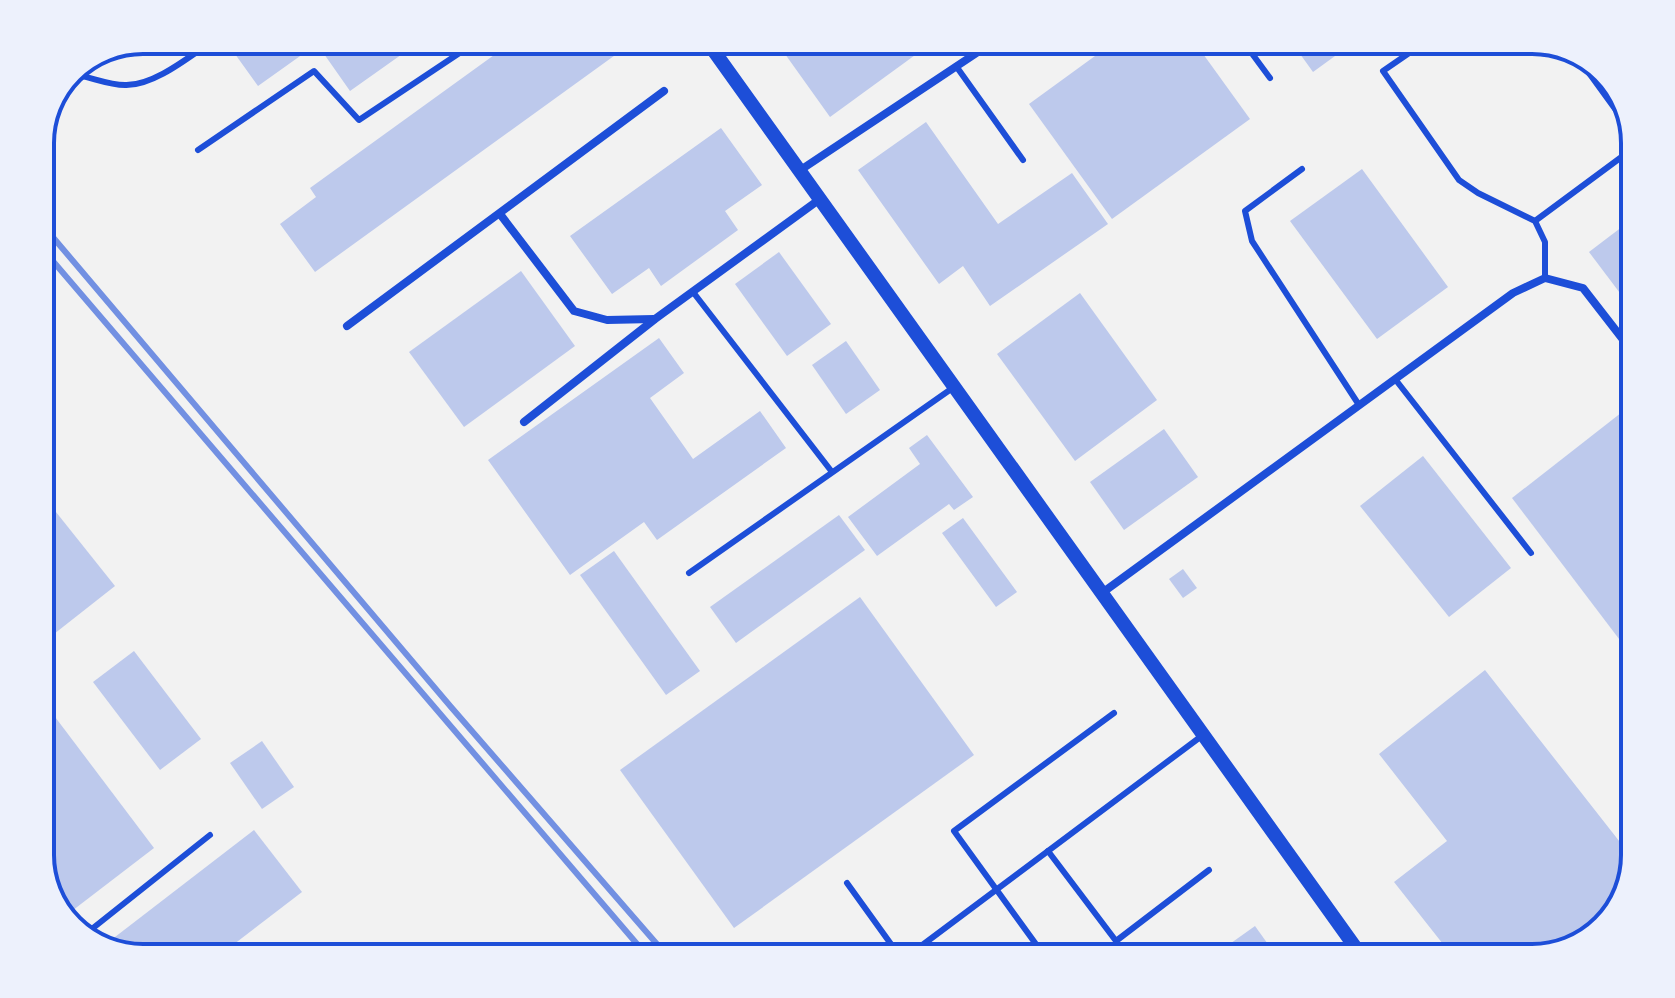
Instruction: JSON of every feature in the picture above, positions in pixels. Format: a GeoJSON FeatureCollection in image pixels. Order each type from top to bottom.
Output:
{"type":"FeatureCollection","features":[{"type":"Feature","properties":{"kind":"street"},"geometry":{"type":"LineString","coordinates":[[716,54],[1353,944]]}},
{"type":"Feature","properties":{"kind":"street"},"geometry":{"type":"LineString","coordinates":[[799,171],[974,54]]}},
{"type":"Feature","properties":{"kind":"street"},"geometry":{"type":"LineString","coordinates":[[347,326],[664,91]]}},
{"type":"Feature","properties":{"kind":"street"},"geometry":{"type":"LineString","coordinates":[[524,422],[655,319],[820,199]]}},
{"type":"Feature","properties":{"kind":"street"},"geometry":{"type":"LineString","coordinates":[[500,214],[574,311],[607,320],[655,319]]}},
{"type":"Feature","properties":{"kind":"street"},"geometry":{"type":"LineString","coordinates":[[1102,593],[1513,293],[1545,278],[1583,288],[1621,337]]}},
{"type":"Feature","properties":{"kind":"lane"},"geometry":{"type":"LineString","coordinates":[[86,76],[125,86],[160,76],[193,54]]}},
{"type":"Feature","properties":{"kind":"lane"},"geometry":{"type":"LineString","coordinates":[[198,150],[314,71],[359,120],[458,54]]}},
{"type":"Feature","properties":{"kind":"lane"},"geometry":{"type":"LineString","coordinates":[[1252,54],[1270,78]]}},
{"type":"Feature","properties":{"kind":"lane"},"geometry":{"type":"LineString","coordinates":[[1408,54],[1383,71],[1459,180],[1478,193],[1535,221],[1545,242],[1545,278]]}},
{"type":"Feature","properties":{"kind":"lane"},"geometry":{"type":"LineString","coordinates":[[956,66],[1023,160]]}},
{"type":"Feature","properties":{"kind":"lane"},"geometry":{"type":"LineString","coordinates":[[1592,78],[1612,104]]}},
{"type":"Feature","properties":{"kind":"lane"},"geometry":{"type":"LineString","coordinates":[[1535,221],[1621,157]]}},
{"type":"Feature","properties":{"kind":"lane"},"geometry":{"type":"LineString","coordinates":[[1302,169],[1245,211],[1252,241],[1359,405]]}},
{"type":"Feature","properties":{"kind":"lane"},"geometry":{"type":"LineString","coordinates":[[693,292],[832,472]]}},
{"type":"Feature","properties":{"kind":"lane"},"geometry":{"type":"LineString","coordinates":[[1395,379],[1531,553]]}},
{"type":"Feature","properties":{"kind":"lane"},"geometry":{"type":"LineString","coordinates":[[689,573],[954,387]]}},
{"type":"Feature","properties":{"kind":"lane"},"geometry":{"type":"LineString","coordinates":[[1036,944],[954,831],[1114,713]]}},
{"type":"Feature","properties":{"kind":"lane"},"geometry":{"type":"LineString","coordinates":[[922,944],[1203,735]]}},
{"type":"Feature","properties":{"kind":"lane"},"geometry":{"type":"LineString","coordinates":[[93,928],[210,835]]}},
{"type":"Feature","properties":{"kind":"lane"},"geometry":{"type":"LineString","coordinates":[[1048,851],[1116,941],[1209,870]]}},
{"type":"Feature","properties":{"kind":"lane"},"geometry":{"type":"LineString","coordinates":[[847,883],[893,944]]}},
{"type":"Feature","properties":{"kind":"building"},"geometry":{"type":"Polygon","coordinates":[[[235,54],[303,54],[258,86],[235,54]]]}},
{"type":"Feature","properties":{"kind":"building"},"geometry":{"type":"Polygon","coordinates":[[[324,54],[402,54],[350,91],[324,54]]]}},
{"type":"Feature","properties":{"kind":"building"},"geometry":{"type":"Polygon","coordinates":[[[496,54],[617,54],[315,272],[280,224],[316,197],[310,188],[496,54]]]}},
{"type":"Feature","properties":{"kind":"building"},"geometry":{"type":"Polygon","coordinates":[[[785,54],[917,54],[830,117],[785,54]]]}},
{"type":"Feature","properties":{"kind":"building"},"geometry":{"type":"Polygon","coordinates":[[[1098,54],[1203,54],[1250,119],[1112,219],[1029,104],[1098,54]]]}},
{"type":"Feature","properties":{"kind":"building"},"geometry":{"type":"Polygon","coordinates":[[[1300,54],[1338,54],[1313,72],[1300,54]]]}},
{"type":"Feature","properties":{"kind":"building"},"geometry":{"type":"Polygon","coordinates":[[[926,122],[998,224],[1072,173],[1108,224],[990,306],[963,266],[939,284],[858,170],[926,122]]]}},
{"type":"Feature","properties":{"kind":"building"},"geometry":{"type":"Polygon","coordinates":[[[721,128],[762,185],[725,211],[738,230],[661,286],[649,268],[612,294],[570,236],[721,128]]]}},
{"type":"Feature","properties":{"kind":"building"},"geometry":{"type":"Polygon","coordinates":[[[1362,169],[1448,287],[1377,339],[1290,221],[1362,169]]]}},
{"type":"Feature","properties":{"kind":"building"},"geometry":{"type":"Polygon","coordinates":[[[1621,228],[1621,294],[1589,252],[1621,228]]]}},
{"type":"Feature","properties":{"kind":"building"},"geometry":{"type":"Polygon","coordinates":[[[779,252],[831,324],[787,356],[735,284],[779,252]]]}},
{"type":"Feature","properties":{"kind":"building"},"geometry":{"type":"Polygon","coordinates":[[[521,271],[575,346],[464,427],[409,352],[521,271]]]}},
{"type":"Feature","properties":{"kind":"building"},"geometry":{"type":"Polygon","coordinates":[[[1080,293],[1157,400],[1075,461],[997,354],[1080,293]]]}},
{"type":"Feature","properties":{"kind":"building"},"geometry":{"type":"Polygon","coordinates":[[[659,338],[684,373],[650,398],[693,459],[760,411],[786,448],[657,540],[644,522],[570,575],[488,460],[659,338]]]}},
{"type":"Feature","properties":{"kind":"building"},"geometry":{"type":"Polygon","coordinates":[[[846,341],[880,390],[846,414],[812,365],[846,341]]]}},
{"type":"Feature","properties":{"kind":"building"},"geometry":{"type":"Polygon","coordinates":[[[1621,413],[1621,642],[1512,498],[1621,413]]]}},
{"type":"Feature","properties":{"kind":"building"},"geometry":{"type":"Polygon","coordinates":[[[1164,429],[1198,477],[1124,530],[1090,482],[1164,429]]]}},
{"type":"Feature","properties":{"kind":"building"},"geometry":{"type":"Polygon","coordinates":[[[927,435],[973,497],[954,510],[949,504],[877,556],[848,517],[920,464],[909,448],[927,435]]]}},
{"type":"Feature","properties":{"kind":"building"},"geometry":{"type":"Polygon","coordinates":[[[1423,456],[1511,568],[1449,617],[1360,506],[1423,456]]]}},
{"type":"Feature","properties":{"kind":"building"},"geometry":{"type":"Polygon","coordinates":[[[54,510],[115,586],[54,634],[54,510]]]}},
{"type":"Feature","properties":{"kind":"building"},"geometry":{"type":"Polygon","coordinates":[[[839,515],[865,550],[736,643],[710,607],[839,515]]]}},
{"type":"Feature","properties":{"kind":"building"},"geometry":{"type":"Polygon","coordinates":[[[963,518],[1017,592],[996,607],[942,533],[963,518]]]}},
{"type":"Feature","properties":{"kind":"building"},"geometry":{"type":"Polygon","coordinates":[[[614,551],[700,671],[666,695],[580,575],[614,551]]]}},
{"type":"Feature","properties":{"kind":"building"},"geometry":{"type":"Polygon","coordinates":[[[1183,569],[1197,588],[1183,598],[1169,579],[1183,569]]]}},
{"type":"Feature","properties":{"kind":"building"},"geometry":{"type":"Polygon","coordinates":[[[860,597],[974,755],[734,928],[620,770],[860,597]]]}},
{"type":"Feature","properties":{"kind":"building"},"geometry":{"type":"Polygon","coordinates":[[[134,651],[201,739],[160,770],[93,682],[134,651]]]}},
{"type":"Feature","properties":{"kind":"building"},"geometry":{"type":"Polygon","coordinates":[[[1485,670],[1621,843],[1618,878],[1609,900],[1586,926],[1555,941],[1443,944],[1394,882],[1447,841],[1379,754],[1485,670]]]}},
{"type":"Feature","properties":{"kind":"building"},"geometry":{"type":"Polygon","coordinates":[[[54,716],[154,848],[72,909],[59,884],[54,861],[54,716]]]}},
{"type":"Feature","properties":{"kind":"building"},"geometry":{"type":"Polygon","coordinates":[[[262,741],[294,787],[262,809],[230,763],[262,741]]]}},
{"type":"Feature","properties":{"kind":"building"},"geometry":{"type":"Polygon","coordinates":[[[254,830],[302,892],[234,944],[143,944],[113,938],[254,830]]]}},
{"type":"Feature","properties":{"kind":"building"},"geometry":{"type":"Polygon","coordinates":[[[1255,926],[1268,944],[1230,944],[1255,926]]]}},
{"type":"Feature","properties":{"kind":"railway"},"geometry":{"type":"LineString","coordinates":[[54,239],[451,707],[657,944]]}},
{"type":"Feature","properties":{"kind":"railway"},"geometry":{"type":"LineString","coordinates":[[54,262],[637,944]]}}]}
